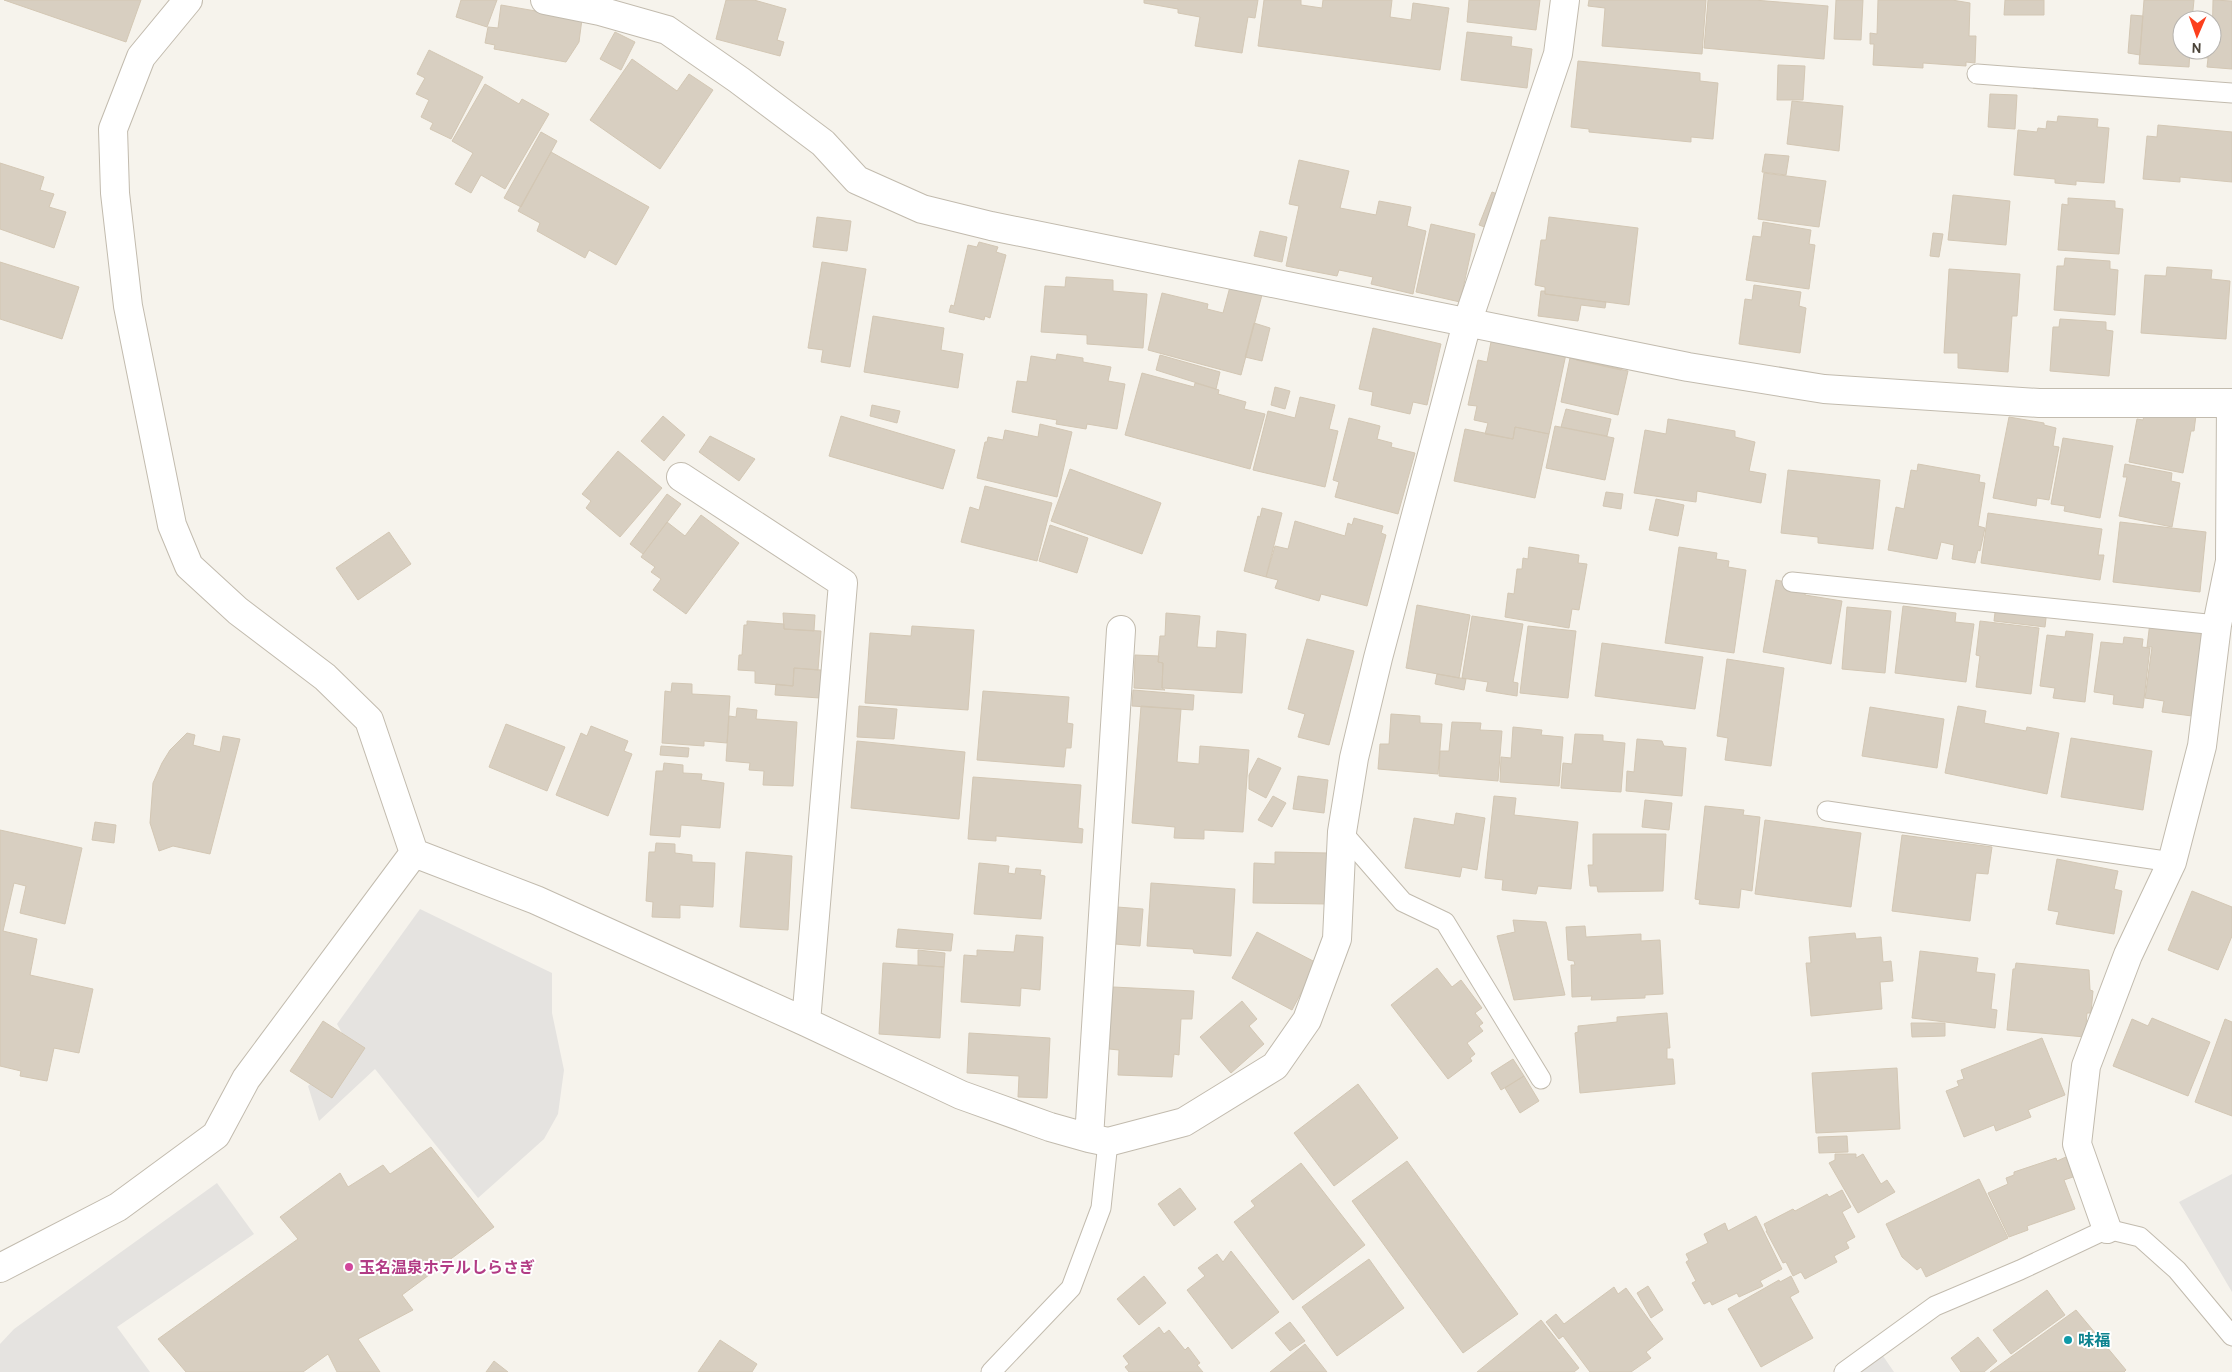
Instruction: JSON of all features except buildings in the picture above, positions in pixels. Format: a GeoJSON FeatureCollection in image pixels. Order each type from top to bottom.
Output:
{"type":"FeatureCollection","features":[{"type":"Feature","properties":{"kind":"street"},"geometry":{"type":"LineString","coordinates":[[188,0],[142,57],[113,130],[115,193],[128,306],[172,525],[190,566],[238,611],[325,677],[369,720],[414,852],[536,900],[806,1022],[961,1095],[1050,1127],[1098,1140],[1184,1122],[1275,1066],[1307,1020],[1337,939],[1342,832],[1354,758],[1378,658],[1467,323],[1558,54],[1565,0]]}},
{"type":"Feature","properties":{"kind":"street"},"geometry":{"type":"LineString","coordinates":[[545,0],[600,11],[667,30],[823,142],[857,180],[922,209],[991,226],[1688,367],[1824,389],[2039,403],[2231,403],[2231,561],[2217,626],[2202,746],[2172,862],[2128,955],[2086,1066],[2077,1144],[2107,1229]]}},
{"type":"Feature","properties":{"kind":"street"},"geometry":{"type":"LineString","coordinates":[[681,477],[843,583],[806,1022]]}},
{"type":"Feature","properties":{"kind":"street"},"geometry":{"type":"LineString","coordinates":[[1098,1140],[1121,630]]}},
{"type":"Feature","properties":{"kind":"street"},"geometry":{"type":"LineString","coordinates":[[0,1268],[118,1207],[216,1135],[246,1079],[414,852]]}},
{"type":"Feature","properties":{"kind":"lane"},"geometry":{"type":"LineString","coordinates":[[1977,74],[2232,93]]}},
{"type":"Feature","properties":{"kind":"lane"},"geometry":{"type":"LineString","coordinates":[[1792,582],[2217,626]]}},
{"type":"Feature","properties":{"kind":"lane"},"geometry":{"type":"LineString","coordinates":[[1828,811],[2172,862]]}},
{"type":"Feature","properties":{"kind":"lane"},"geometry":{"type":"LineString","coordinates":[[1342,832],[1403,902],[1445,922],[1541,1079]]}},
{"type":"Feature","properties":{"kind":"lane"},"geometry":{"type":"LineString","coordinates":[[991,1372],[1071,1288],[1101,1208],[1098,1140]]}},
{"type":"Feature","properties":{"kind":"lane"},"geometry":{"type":"LineString","coordinates":[[1844,1372],[1935,1306],[2020,1270],[2107,1229],[2140,1237],[2177,1270],[2232,1336]]}},
{"type":"Feature","properties":{"kind":"shaded area"},"geometry":{"type":"Polygon","coordinates":[[[420,909],[552,973],[552,1013],[564,1070],[558,1114],[544,1139],[478,1198],[375,1069],[319,1121],[308,1086],[351,1049],[337,1024],[420,909]]]}},
{"type":"Feature","properties":{"kind":"shaded area"},"geometry":{"type":"Polygon","coordinates":[[[2232,1174],[2232,1292],[2179,1202],[2232,1174]]]}},
{"type":"Feature","properties":{"kind":"shaded area"},"geometry":{"type":"Polygon","coordinates":[[[217,1183],[254,1234],[117,1327],[150,1372],[0,1372],[0,1344],[14,1329],[217,1183]]]}},
{"type":"Feature","properties":{"kind":"shaded area"},"geometry":{"type":"Polygon","coordinates":[[[1881,1353],[1894,1372],[1844,1372],[1881,1353]]]}},
{"type":"Feature","properties":{"kind":"place","name":"玉名温泉ホテルしらさぎ"},"geometry":{"type":"Point","coordinates":[349,1267]}},
{"type":"Feature","properties":{"kind":"place","name":"味福"},"geometry":{"type":"Point","coordinates":[2068,1340]}}]}
